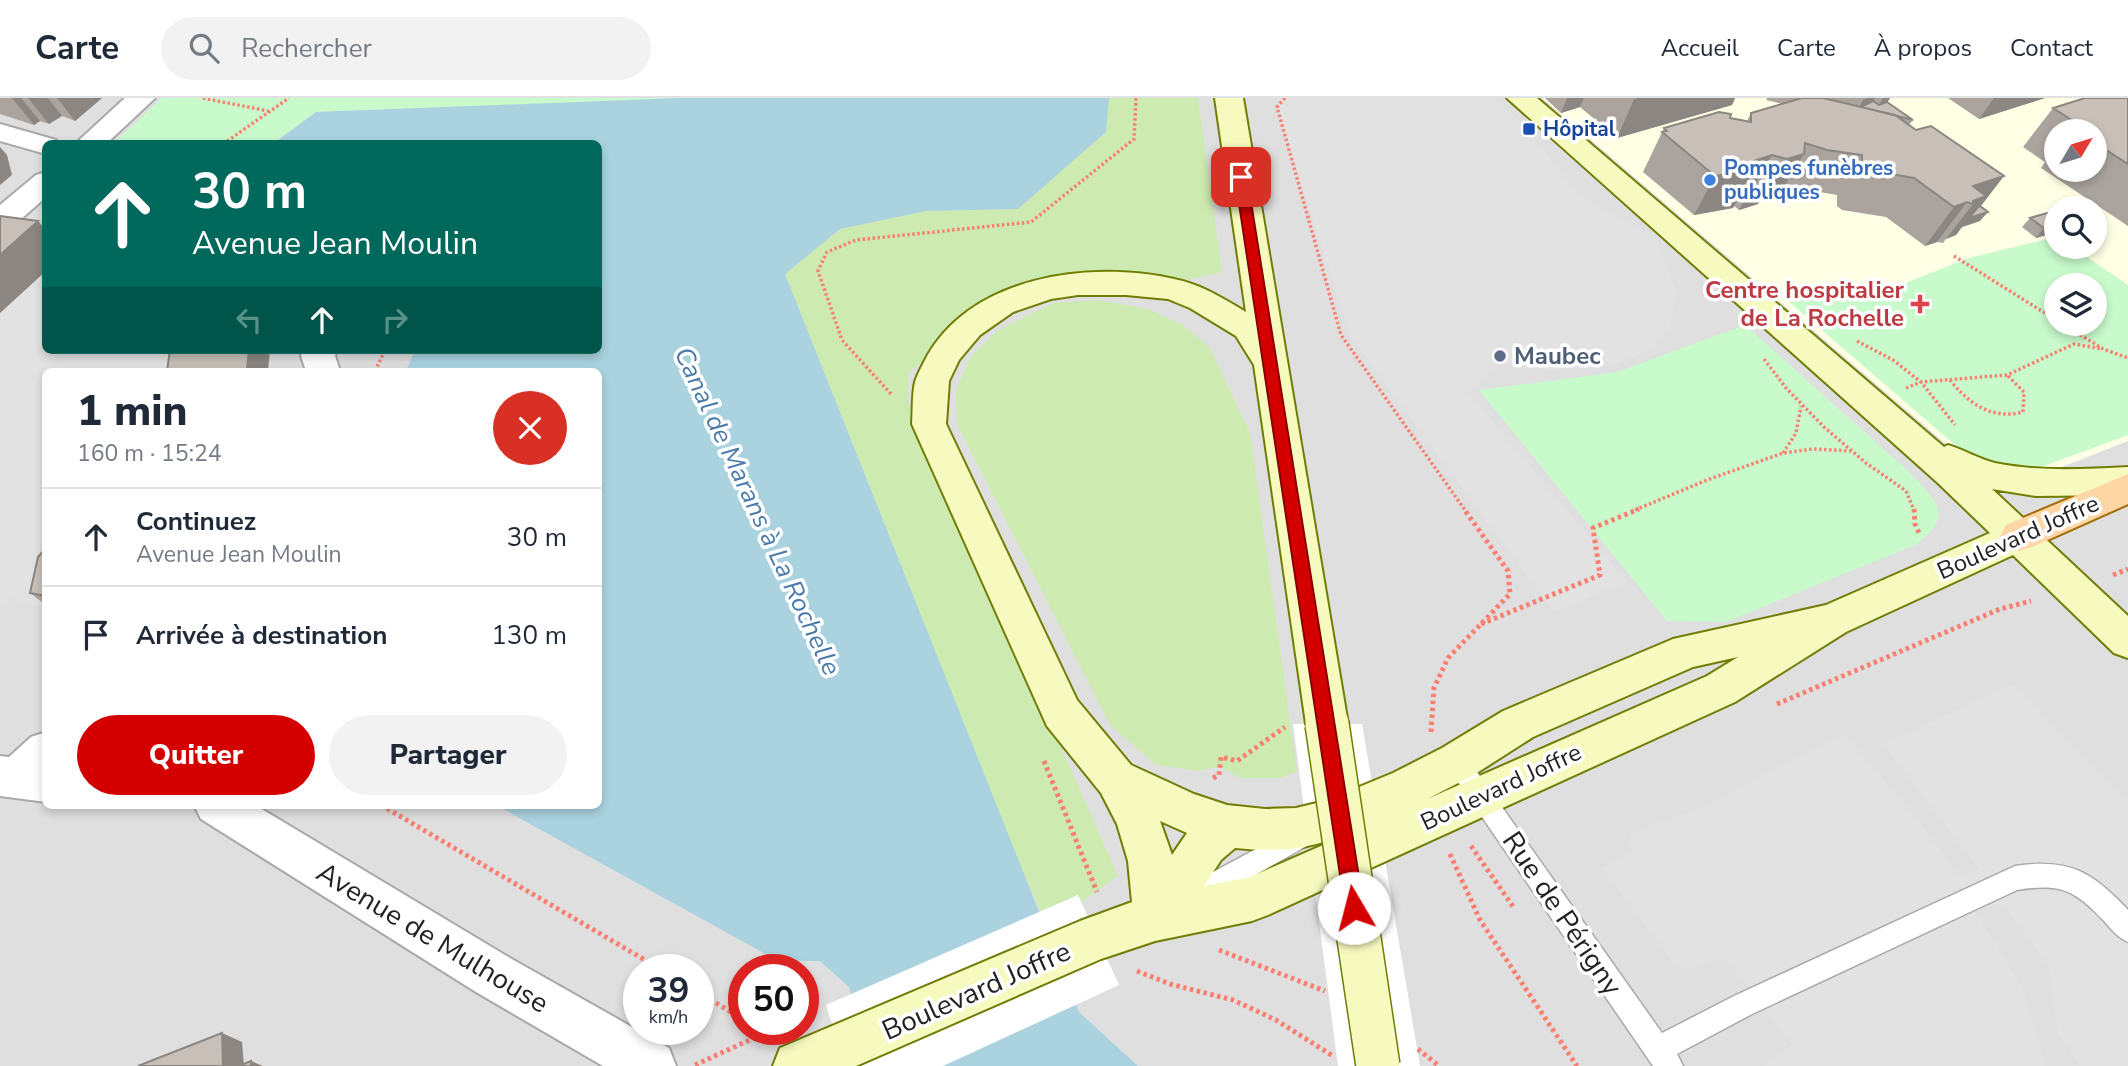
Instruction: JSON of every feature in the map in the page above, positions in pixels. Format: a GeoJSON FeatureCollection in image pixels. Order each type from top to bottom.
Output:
{"type":"FeatureCollection","features":[{"type":"Feature","properties":{"kind":"main road"},"geometry":{"type":"LineString","coordinates":[[1229,98],[1268,360],[1311,721],[1358,1064]]}},
{"type":"Feature","properties":{"kind":"main road"},"geometry":{"type":"LineString","coordinates":[[1521,98],[1918,444],[2128,641]]}},
{"type":"Feature","properties":{"kind":"main road"},"geometry":{"type":"LineString","coordinates":[[1155,918],[1156,882],[1145,836],[1115,779],[1062,713],[929,424],[932,382],[945,354],[968,327],[1002,304],[1047,289],[1078,284],[1126,284],[1173,289],[1201,300],[1248,328],[1268,360]]}},
{"type":"Feature","properties":{"kind":"main road"},"geometry":{"type":"LineString","coordinates":[[1918,444],[1964,467],[2012,481],[2041,484],[2128,481]]}},
{"type":"Feature","properties":{"kind":"main road","name":"Boulevard Joffre"},"geometry":{"type":"LineString","coordinates":[[819,1057],[1113,952],[1155,918],[1252,899],[1430,821],[1577,751],[1721,689],[1832,620],[2128,488]]}},
{"type":"Feature","properties":{"kind":"main road","name":"Boulevard Joffre"},"geometry":{"type":"LineString","coordinates":[[1115,779],[1184,811],[1227,826],[1265,830],[1296,829],[1328,821],[1408,787],[1444,753],[1687,651],[1832,620]]}},
{"type":"Feature","properties":{"kind":"main road"},"geometry":{"type":"LineString","coordinates":[[1155,918],[1205,845],[1227,826]]}},
{"type":"Feature","properties":{"kind":"street"},"geometry":{"type":"LineString","coordinates":[[94,140],[141,98]]}},
{"type":"Feature","properties":{"kind":"street"},"geometry":{"type":"LineString","coordinates":[[0,132],[42,145]]}},
{"type":"Feature","properties":{"kind":"street"},"geometry":{"type":"LineString","coordinates":[[0,221],[42,184]]}},
{"type":"Feature","properties":{"kind":"street","name":"Avenue de Mulhouse"},"geometry":{"type":"LineString","coordinates":[[223,809],[493,975],[651,1066]]}},
{"type":"Feature","properties":{"kind":"lane","name":"Rue de Périgny"},"geometry":{"type":"LineString","coordinates":[[1444,753],[1482,797],[1663,1058]]}},
{"type":"Feature","properties":{"kind":"lane","name":"Boulevard Joffre"},"geometry":{"type":"LineString","coordinates":[[1155,918],[1328,821]]}},
{"type":"Feature","properties":{"kind":"lane"},"geometry":{"type":"LineString","coordinates":[[1663,1058],[1743,1005],[2015,878],[2043,872],[2064,874],[2085,886],[2128,929]]}},
{"type":"Feature","properties":{"kind":"path"},"geometry":{"type":"LineString","coordinates":[[203,98],[269,112]]}},
{"type":"Feature","properties":{"kind":"path"},"geometry":{"type":"LineString","coordinates":[[229,140],[289,98]]}},
{"type":"Feature","properties":{"kind":"path"},"geometry":{"type":"LineString","coordinates":[[889,390],[842,341],[818,271],[827,251],[856,240],[1031,222],[1134,139],[1136,98]]}},
{"type":"Feature","properties":{"kind":"path"},"geometry":{"type":"LineString","coordinates":[[1285,98],[1277,107],[1341,335],[1508,571],[1510,594],[1448,658],[1434,688],[1444,753]]}},
{"type":"Feature","properties":{"kind":"path"},"geometry":{"type":"LineString","coordinates":[[1954,256],[2044,312]]}},
{"type":"Feature","properties":{"kind":"path"},"geometry":{"type":"LineString","coordinates":[[2082,336],[2102,349]]}},
{"type":"Feature","properties":{"kind":"path"},"geometry":{"type":"LineString","coordinates":[[1869,402],[1921,382],[2007,375],[2074,344],[2102,349],[2128,358]]}},
{"type":"Feature","properties":{"kind":"path"},"geometry":{"type":"LineString","coordinates":[[1950,380],[1960,395],[1986,412],[2010,417],[2024,412],[2024,392],[2007,375]]}},
{"type":"Feature","properties":{"kind":"path"},"geometry":{"type":"LineString","coordinates":[[1921,382],[1957,427]]}},
{"type":"Feature","properties":{"kind":"path"},"geometry":{"type":"LineString","coordinates":[[1783,453],[1796,433],[1801,406]]}},
{"type":"Feature","properties":{"kind":"path"},"geometry":{"type":"LineString","coordinates":[[1477,626],[1600,575],[1593,528],[1707,480],[1783,453],[1813,449],[1851,451]]}},
{"type":"Feature","properties":{"kind":"path"},"geometry":{"type":"LineString","coordinates":[[1208,781],[1219,775],[1221,757],[1237,761],[1311,721]]}},
{"type":"Feature","properties":{"kind":"path"},"geometry":{"type":"LineString","coordinates":[[389,809],[634,954]]}},
{"type":"Feature","properties":{"kind":"path"},"geometry":{"type":"LineString","coordinates":[[1430,821],[1445,843],[1480,920],[1577,1066]]}},
{"type":"Feature","properties":{"kind":"path"},"geometry":{"type":"LineString","coordinates":[[1113,952],[1170,984],[1233,1000],[1358,1064]]}},
{"type":"Feature","properties":{"kind":"path"},"geometry":{"type":"LineString","coordinates":[[693,1066],[736,1045]]}},
{"type":"Feature","properties":{"kind":"shaded area"},"geometry":{"type":"Polygon","coordinates":[[[0,98],[2128,98],[2128,1066],[0,1066],[0,98]]]}},
{"type":"Feature","properties":{"kind":"shaded area","name":"Maubec"},"geometry":{"type":"Polygon","coordinates":[[[1285,98],[1495,98],[1519,120],[1581,196],[1656,238],[1677,294],[1669,328],[1650,351],[1600,369],[1546,371],[1498,362],[1469,393],[1627,582],[1554,612],[1351,337],[1277,107],[1285,98]]]}},
{"type":"Feature","properties":{"kind":"shaded area","name":"Centre hospitalier de La Rochelle"},"geometry":{"type":"Polygon","coordinates":[[[1542,98],[2128,98],[2128,441],[2054,470],[2025,477],[1960,456],[1542,98]]]}},
{"type":"Feature","properties":{"kind":"shaded area"},"geometry":{"type":"Polygon","coordinates":[[[42,274],[42,354],[195,354],[193,368],[42,368],[42,609],[12,598],[0,608],[0,314],[42,274]]]}},
{"type":"Feature","properties":{"kind":"shaded area"},"geometry":{"type":"Polygon","coordinates":[[[2013,684],[2128,803],[2128,1066],[2081,1066],[2058,1035],[2048,965],[2003,904],[1975,911],[2023,989],[2046,1066],[1764,1066],[1792,1045],[1726,959],[1679,970],[1602,868],[1630,852],[1630,834],[1699,809],[1844,734],[1913,814],[1960,877],[1979,869],[1883,744],[2013,684]]]}},
{"type":"Feature","properties":{"kind":"green space"},"geometry":{"type":"Polygon","coordinates":[[[162,98],[681,98],[316,112],[277,140],[117,140],[162,98]]]}},
{"type":"Feature","properties":{"kind":"green space"},"geometry":{"type":"Polygon","coordinates":[[[1109,98],[1198,98],[1222,272],[1164,285],[1110,274],[972,314],[908,374],[909,403],[1118,876],[1081,902],[1078,896],[1041,912],[785,274],[840,229],[926,211],[1018,209],[1106,132],[1109,98]]]}},
{"type":"Feature","properties":{"kind":"green space"},"geometry":{"type":"Polygon","coordinates":[[[2044,240],[2044,259],[2090,259],[2128,285],[2128,435],[2036,469],[2002,467],[1963,452],[1787,300],[1818,291],[1867,298],[1969,258],[2044,240]]]}},
{"type":"Feature","properties":{"kind":"green space"},"geometry":{"type":"Polygon","coordinates":[[[1099,300],[1148,309],[1183,325],[1210,348],[1250,433],[1297,771],[1281,778],[1239,778],[1220,766],[1197,771],[1156,765],[1110,725],[957,424],[956,390],[971,356],[997,331],[1053,303],[1099,300]]]}},
{"type":"Feature","properties":{"kind":"green space"},"geometry":{"type":"Polygon","coordinates":[[[1745,325],[1908,471],[1934,500],[1938,516],[1928,534],[1915,545],[1726,622],[1667,621],[1479,390],[1617,372],[1745,325]]]}},
{"type":"Feature","properties":{"kind":"water","name":"Canal de Marans à La Rochelle"},"geometry":{"type":"Polygon","coordinates":[[[681,98],[1109,98],[1106,132],[1018,209],[926,211],[840,229],[785,274],[1079,1012],[1138,1066],[871,1066],[849,987],[819,961],[819,954],[765,954],[503,809],[602,809],[602,368],[407,368],[413,354],[602,354],[602,140],[278,140],[316,112],[681,98]]]}},
{"type":"Feature","properties":{"kind":"pier"},"geometry":{"type":"Polygon","coordinates":[[[1293,724],[1362,724],[1420,1066],[1338,1066],[1293,724]]]}},
{"type":"Feature","properties":{"kind":"pier"},"geometry":{"type":"Polygon","coordinates":[[[1078,895],[1119,985],[943,1066],[846,1066],[826,1005],[1078,895]]]}},
{"type":"Feature","properties":{"kind":"building"},"geometry":{"type":"Polygon","coordinates":[[[1802,98],[1823,98],[1895,115],[1916,130],[1931,126],[2004,176],[1973,186],[1986,196],[1973,201],[1973,204],[1967,202],[1954,207],[1914,178],[1862,167],[1862,155],[1827,150],[1805,143],[1804,154],[1787,159],[1772,155],[1747,163],[1755,169],[1715,176],[1662,132],[1667,131],[1664,128],[1719,112],[1731,114],[1730,118],[1751,122],[1751,113],[1802,98]]]}},
{"type":"Feature","properties":{"kind":"building"},"geometry":{"type":"Polygon","coordinates":[[[2085,98],[2128,98],[2128,164],[2107,151],[2107,119],[2070,119],[2053,108],[2085,98]]]}},
{"type":"Feature","properties":{"kind":"building"},"geometry":{"type":"Polygon","coordinates":[[[1873,101],[1879,105],[1887,102],[1913,120],[1861,107],[1873,101]]]}},
{"type":"Feature","properties":{"kind":"building"},"geometry":{"type":"Polygon","coordinates":[[[1752,186],[1763,194],[1744,201],[1739,197],[1743,189],[1752,186]]]}},
{"type":"Feature","properties":{"kind":"building"},"geometry":{"type":"Polygon","coordinates":[[[1978,207],[1988,212],[1969,218],[1978,207]]]}},
{"type":"Feature","properties":{"kind":"building"},"geometry":{"type":"Polygon","coordinates":[[[2044,214],[2044,228],[2030,218],[2044,214]]]}},
{"type":"Feature","properties":{"kind":"building"},"geometry":{"type":"Polygon","coordinates":[[[0,216],[38,221],[0,255],[0,216]]]}},
{"type":"Feature","properties":{"kind":"building"},"geometry":{"type":"Polygon","coordinates":[[[169,354],[249,354],[247,368],[167,368],[169,354]]]}},
{"type":"Feature","properties":{"kind":"building"},"geometry":{"type":"Polygon","coordinates":[[[42,552],[42,595],[30,593],[38,557],[42,552]]]}},
{"type":"Feature","properties":{"kind":"building"},"geometry":{"type":"Polygon","coordinates":[[[222,1033],[223,1066],[138,1066],[222,1033]]]}},
{"type":"Feature","properties":{"kind":"place","name":"Hôpital"},"geometry":{"type":"Point","coordinates":[1529,129]}},
{"type":"Feature","properties":{"kind":"place","name":"Pompes funèbres publiques"},"geometry":{"type":"Point","coordinates":[1710,180]}},
{"type":"Feature","properties":{"kind":"place","name":"Centre hospitalier de La Rochelle"},"geometry":{"type":"Point","coordinates":[1920,304]}},
{"type":"Feature","properties":{"kind":"place","name":"Maubec"},"geometry":{"type":"Point","coordinates":[1500,356]}},
{"type":"Feature","properties":{"kind":"route"},"geometry":{"type":"LineString","coordinates":[[1241,177],[1354,908]]}}]}
